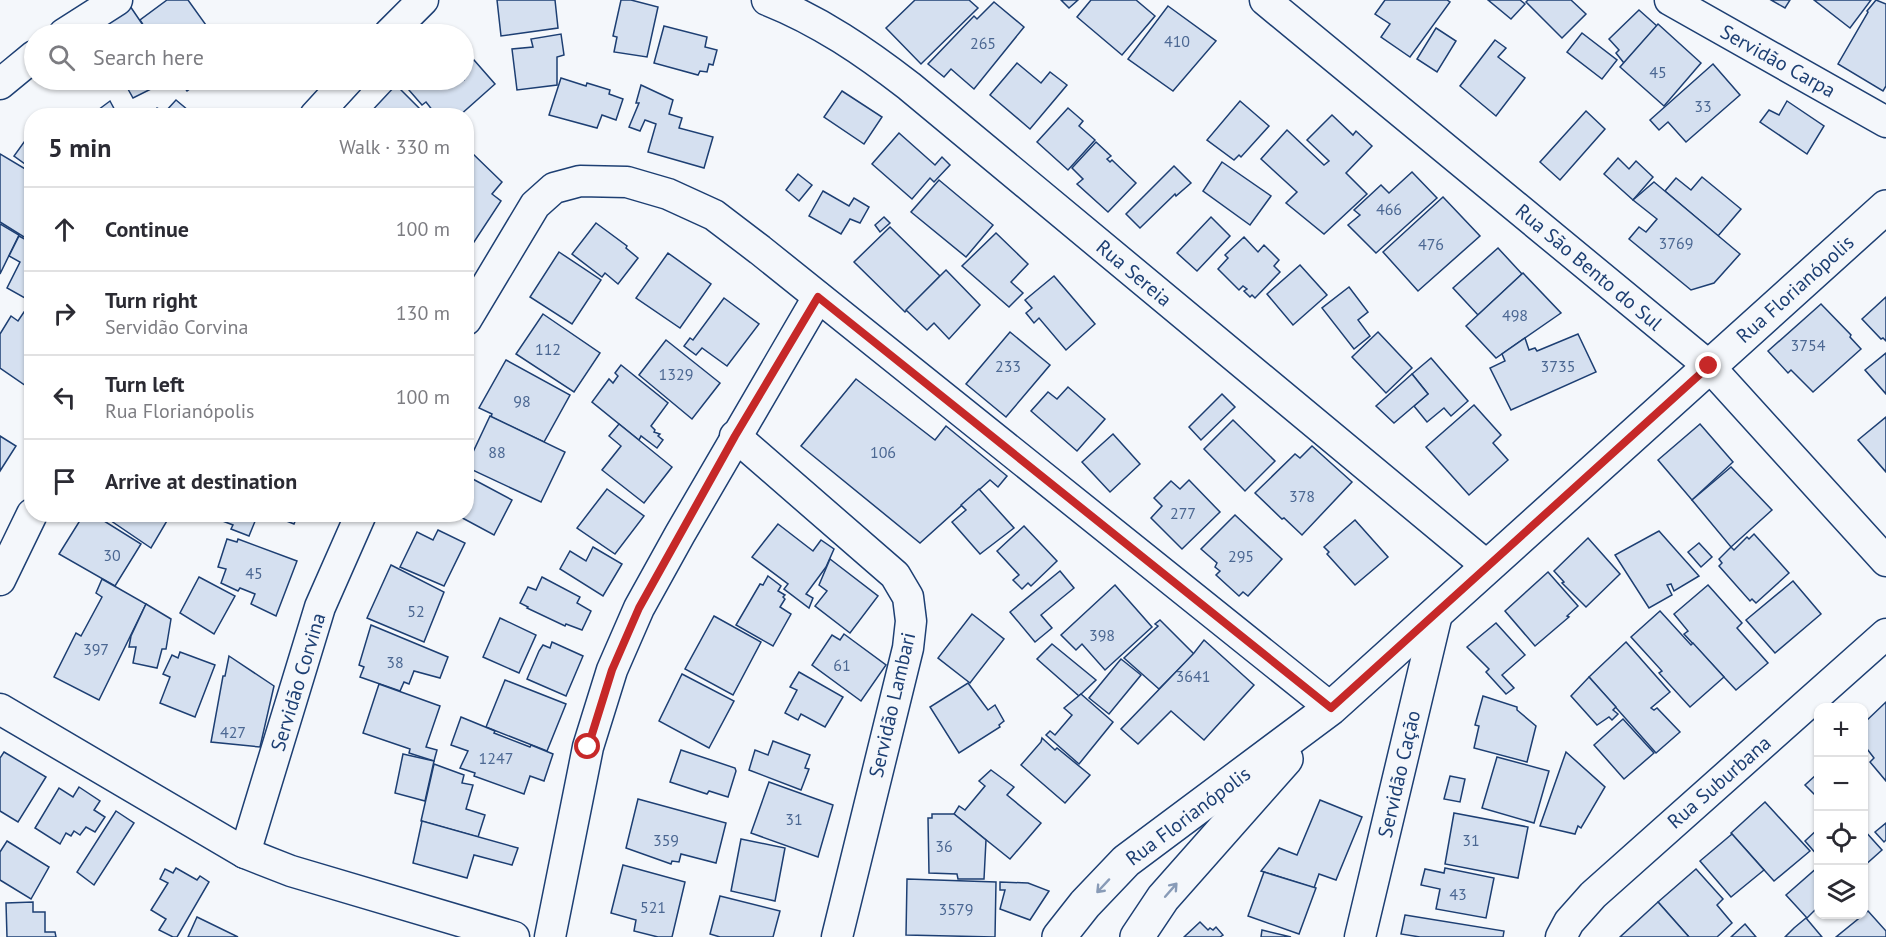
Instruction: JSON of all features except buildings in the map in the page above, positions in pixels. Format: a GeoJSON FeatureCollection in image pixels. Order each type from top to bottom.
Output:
{"type":"FeatureCollection","features":[{"type":"Feature","properties":{"kind":"street"},"geometry":{"type":"LineString","coordinates":[[80,24],[117,0]]}},
{"type":"Feature","properties":{"kind":"street"},"geometry":{"type":"LineString","coordinates":[[399,24],[423,0]]}},
{"type":"Feature","properties":{"kind":"street","name":"Rua Sereia"},"geometry":{"type":"LineString","coordinates":[[767,0],[826,28],[866,53],[892,73],[1488,566]]}},
{"type":"Feature","properties":{"kind":"street","name":"Rua São Bento do Sul"},"geometry":{"type":"LineString","coordinates":[[1265,0],[1709,366],[1886,561]]}},
{"type":"Feature","properties":{"kind":"street","name":"Servidão Carpa"},"geometry":{"type":"LineString","coordinates":[[1670,0],[1886,122]]}},
{"type":"Feature","properties":{"kind":"street"},"geometry":{"type":"LineString","coordinates":[[0,84],[24,64]]}},
{"type":"Feature","properties":{"kind":"street"},"geometry":{"type":"LineString","coordinates":[[322,108],[339,90]]}},
{"type":"Feature","properties":{"kind":"street"},"geometry":{"type":"LineString","coordinates":[[474,307],[535,205],[554,188],[580,181],[627,182],[668,194],[714,215],[1331,708]]}},
{"type":"Feature","properties":{"kind":"street","name":"Rua Florianópolis"},"geometry":{"type":"LineString","coordinates":[[1059,937],[1085,904],[1126,861],[1331,708],[1886,207]]}},
{"type":"Feature","properties":{"kind":"street"},"geometry":{"type":"LineString","coordinates":[[550,937],[588,747],[612,670],[639,608],[735,436],[818,297]]}},
{"type":"Feature","properties":{"kind":"street","name":"Servidão Lambari"},"geometry":{"type":"LineString","coordinates":[[735,436],[895,575],[908,597],[911,621],[908,648],[837,937]]}},
{"type":"Feature","properties":{"kind":"street"},"geometry":{"type":"LineString","coordinates":[[0,580],[28,522]]}},
{"type":"Feature","properties":{"kind":"street","name":"Servidão Corvina"},"geometry":{"type":"LineString","coordinates":[[245,853],[320,607],[357,522]]}},
{"type":"Feature","properties":{"kind":"street","name":"Servidão Cação"},"geometry":{"type":"LineString","coordinates":[[1360,937],[1438,610]]}},
{"type":"Feature","properties":{"kind":"street","name":"Rua Suburbana"},"geometry":{"type":"LineString","coordinates":[[1561,937],[1569,922],[1593,895],[1886,634]]}},
{"type":"Feature","properties":{"kind":"street","name":"Rua Florianópolis"},"geometry":{"type":"LineString","coordinates":[[1137,937],[1163,898],[1331,708]]}},
{"type":"Feature","properties":{"kind":"street"},"geometry":{"type":"LineString","coordinates":[[0,709],[245,853],[291,872],[514,937]]}},
{"type":"Feature","properties":{"kind":"route"},"geometry":{"type":"LineString","coordinates":[[588,747],[612,670],[639,608],[735,436],[818,297],[1331,708],[1709,366]]}}]}
